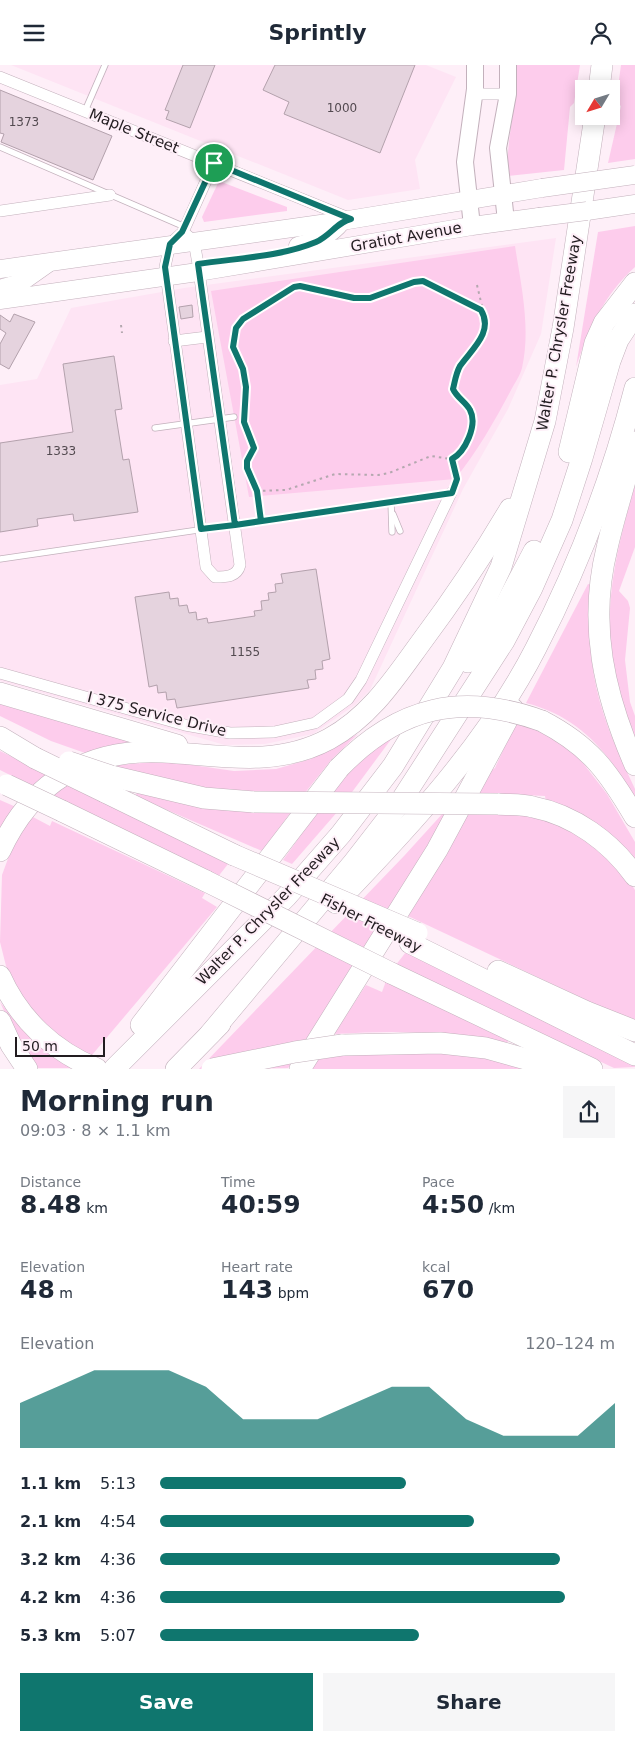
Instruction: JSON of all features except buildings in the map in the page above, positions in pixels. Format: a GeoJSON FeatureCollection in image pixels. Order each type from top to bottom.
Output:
{"type":"FeatureCollection","features":[{"type":"Feature","properties":{"kind":"highway"},"geometry":{"type":"LineString","coordinates":[[600,80],[602,65]]}},
{"type":"Feature","properties":{"kind":"highway","name":"Walter P. Chrysler Freeway"},"geometry":{"type":"LineString","coordinates":[[114,1069],[319,861],[376,790],[411,740],[454,668],[501,567],[530,472],[555,374],[593,125]]}},
{"type":"Feature","properties":{"kind":"highway"},"geometry":{"type":"LineString","coordinates":[[210,1034],[354,862],[399,804],[504,641],[542,567],[571,493],[583,429],[591,357],[604,323],[635,283]]}},
{"type":"Feature","properties":{"kind":"highway"},"geometry":{"type":"LineString","coordinates":[[411,740],[494,627],[529,561],[552,508],[618,340],[635,313]]}},
{"type":"Feature","properties":{"kind":"highway"},"geometry":{"type":"LineString","coordinates":[[300,1069],[437,850],[515,706],[536,648],[597,511],[618,450],[635,387]]}},
{"type":"Feature","properties":{"kind":"highway"},"geometry":{"type":"LineString","coordinates":[[635,442],[607,549],[600,588],[598,617],[601,662],[610,699],[635,765]]}},
{"type":"Feature","properties":{"kind":"highway"},"geometry":{"type":"LineString","coordinates":[[0,851],[14,823],[41,792],[70,770],[88,762],[141,751],[242,759],[288,754],[329,739],[360,718],[383,695],[464,585],[530,472]]}},
{"type":"Feature","properties":{"kind":"highway"},"geometry":{"type":"LineString","coordinates":[[176,1069],[360,878],[427,804],[484,730],[536,648]]}},
{"type":"Feature","properties":{"kind":"highway"},"geometry":{"type":"LineString","coordinates":[[0,693],[206,755]]}},
{"type":"Feature","properties":{"kind":"highway"},"geometry":{"type":"LineString","coordinates":[[107,1069],[212,936],[339,768],[359,747],[380,732],[409,717],[441,708],[478,706],[501,708],[542,721],[580,743],[600,763],[635,817]]}},
{"type":"Feature","properties":{"kind":"highway"},"geometry":{"type":"LineString","coordinates":[[8,741],[108,784],[204,798],[254,802],[498,804],[533,807],[568,818],[600,838],[624,860],[635,876]]}},
{"type":"Feature","properties":{"kind":"highway"},"geometry":{"type":"LineString","coordinates":[[4,783],[391,973],[592,1069]]}},
{"type":"Feature","properties":{"kind":"highway","name":"Fisher Freeway"},"geometry":{"type":"LineString","coordinates":[[108,784],[234,855],[414,938],[635,1055]]}},
{"type":"Feature","properties":{"kind":"highway"},"geometry":{"type":"LineString","coordinates":[[414,938],[587,1013],[635,1031]]}},
{"type":"Feature","properties":{"kind":"highway"},"geometry":{"type":"LineString","coordinates":[[0,976],[8,992],[29,1023],[63,1052],[97,1069]]}},
{"type":"Feature","properties":{"kind":"highway"},"geometry":{"type":"LineString","coordinates":[[0,1021],[27,1069]]}},
{"type":"Feature","properties":{"kind":"highway"},"geometry":{"type":"LineString","coordinates":[[212,1069],[295,1052],[342,1045],[386,1043],[458,1045],[486,1048],[562,1069]]}},
{"type":"Feature","properties":{"kind":"main road","name":"Gratiot Avenue"},"geometry":{"type":"LineString","coordinates":[[0,269],[50,263],[183,236],[346,220],[502,193],[635,175]]}},
{"type":"Feature","properties":{"kind":"main road","name":"Gratiot Avenue"},"geometry":{"type":"LineString","coordinates":[[0,300],[165,272],[472,225],[635,204]]}},
{"type":"Feature","properties":{"kind":"main road"},"geometry":{"type":"LineString","coordinates":[[198,268],[270,254],[316,241],[332,232],[346,220]]}},
{"type":"Feature","properties":{"kind":"main road"},"geometry":{"type":"LineString","coordinates":[[0,289],[20,283],[50,263]]}},
{"type":"Feature","properties":{"kind":"street"},"geometry":{"type":"LineString","coordinates":[[472,225],[466,144],[474,94],[475,65]]}},
{"type":"Feature","properties":{"kind":"street"},"geometry":{"type":"LineString","coordinates":[[506,221],[498,148],[508,94],[508,65]]}},
{"type":"Feature","properties":{"kind":"street","name":"Maple Street"},"geometry":{"type":"LineString","coordinates":[[0,77],[214,163],[346,220]]}},
{"type":"Feature","properties":{"kind":"street"},"geometry":{"type":"LineString","coordinates":[[474,94],[508,94]]}},
{"type":"Feature","properties":{"kind":"street"},"geometry":{"type":"LineString","coordinates":[[183,236],[198,268],[240,565],[239,571],[234,575],[224,577],[215,577],[206,567],[165,272],[183,236],[214,163]]}},
{"type":"Feature","properties":{"kind":"street"},"geometry":{"type":"LineString","coordinates":[[0,211],[110,195]]}},
{"type":"Feature","properties":{"kind":"street"},"geometry":{"type":"LineString","coordinates":[[174,341],[207,337]]}},
{"type":"Feature","properties":{"kind":"street","name":"I 375 Service Drive"},"geometry":{"type":"LineString","coordinates":[[0,673],[185,725],[230,733],[274,732],[315,723],[348,699],[361,680],[452,493]]}},
{"type":"Feature","properties":{"kind":"lane"},"geometry":{"type":"LineString","coordinates":[[85,111],[105,65]]}},
{"type":"Feature","properties":{"kind":"lane"},"geometry":{"type":"LineString","coordinates":[[0,147],[110,195],[183,236]]}},
{"type":"Feature","properties":{"kind":"lane"},"geometry":{"type":"LineString","coordinates":[[155,428],[234,417]]}},
{"type":"Feature","properties":{"kind":"lane"},"geometry":{"type":"LineString","coordinates":[[0,559],[452,493]]}},
{"type":"Feature","properties":{"kind":"lane"},"geometry":{"type":"LineString","coordinates":[[391,502],[393,514],[392,532]]}},
{"type":"Feature","properties":{"kind":"lane"},"geometry":{"type":"LineString","coordinates":[[393,514],[400,531]]}},
{"type":"Feature","properties":{"kind":"path"},"geometry":{"type":"LineString","coordinates":[[261,521],[257,491],[247,468],[247,461],[254,448],[244,422],[246,387],[243,369],[233,347],[236,328],[243,319],[284,291],[300,286],[346,296],[370,298],[414,282],[423,281],[481,310]]}},
{"type":"Feature","properties":{"kind":"path"},"geometry":{"type":"LineString","coordinates":[[257,491],[294,488],[335,474],[390,473],[431,456],[452,459],[462,451],[473,425],[472,413],[453,389],[456,373],[484,334],[485,319],[481,310],[477,285]]}},
{"type":"Feature","properties":{"kind":"path"},"geometry":{"type":"LineString","coordinates":[[121,325],[122,333]]}},
{"type":"Feature","properties":{"kind":"path"},"geometry":{"type":"LineString","coordinates":[[452,459],[457,479],[452,493]]}},
{"type":"Feature","properties":{"kind":"shaded area"},"geometry":{"type":"Polygon","coordinates":[[[11,65],[426,65],[456,77],[415,160],[420,189],[348,200],[11,65]]]}},
{"type":"Feature","properties":{"kind":"shaded area"},"geometry":{"type":"Polygon","coordinates":[[[515,65],[580,65],[578,80],[575,80],[574,103],[570,107],[564,170],[508,176],[508,148],[516,79],[515,65]]]}},
{"type":"Feature","properties":{"kind":"shaded area"},"geometry":{"type":"Polygon","coordinates":[[[621,65],[635,65],[635,159],[608,163],[617,125],[620,125],[619,80],[621,65]]]}},
{"type":"Feature","properties":{"kind":"shaded area"},"geometry":{"type":"Polygon","coordinates":[[[219,181],[287,207],[287,211],[204,222],[202,217],[219,181]]]}},
{"type":"Feature","properties":{"kind":"shaded area"},"geometry":{"type":"Polygon","coordinates":[[[635,226],[635,267],[606,301],[586,339],[576,367],[598,232],[635,226]]]}},
{"type":"Feature","properties":{"kind":"shaded area"},"geometry":{"type":"Polygon","coordinates":[[[556,238],[541,334],[508,409],[463,489],[370,690],[355,705],[313,734],[265,744],[225,745],[0,681],[0,385],[37,379],[71,308],[184,288],[556,238]]]}},
{"type":"Feature","properties":{"kind":"shaded area"},"geometry":{"type":"Polygon","coordinates":[[[515,246],[522,291],[526,338],[522,368],[485,437],[455,479],[249,497],[211,291],[515,246]]]}},
{"type":"Feature","properties":{"kind":"shaded area"},"geometry":{"type":"Polygon","coordinates":[[[635,485],[635,547],[619,591],[628,601],[630,608],[625,660],[630,702],[635,716],[635,741],[623,707],[615,674],[610,644],[610,613],[612,583],[618,552],[635,485]]]}},
{"type":"Feature","properties":{"kind":"shaded area"},"geometry":{"type":"Polygon","coordinates":[[[588,584],[592,585],[592,662],[598,695],[608,727],[635,789],[635,798],[603,751],[591,739],[562,717],[526,703],[588,584]]]}},
{"type":"Feature","properties":{"kind":"shaded area"},"geometry":{"type":"Polygon","coordinates":[[[0,702],[136,740],[85,753],[51,741],[0,716],[0,702]]]}},
{"type":"Feature","properties":{"kind":"shaded area"},"geometry":{"type":"Polygon","coordinates":[[[516,722],[535,729],[565,746],[583,763],[607,794],[635,842],[635,862],[546,803],[545,796],[478,793],[489,772],[495,768],[516,722]]]}},
{"type":"Feature","properties":{"kind":"shaded area"},"geometry":{"type":"Polygon","coordinates":[[[358,734],[332,759],[304,794],[213,789],[178,784],[109,766],[164,761],[234,771],[276,769],[311,759],[358,734]]]}},
{"type":"Feature","properties":{"kind":"shaded area"},"geometry":{"type":"Polygon","coordinates":[[[392,738],[338,811],[292,864],[283,860],[319,809],[345,777],[359,762],[392,738]]]}},
{"type":"Feature","properties":{"kind":"shaded area"},"geometry":{"type":"Polygon","coordinates":[[[0,751],[48,774],[34,787],[0,770],[0,751]]]}},
{"type":"Feature","properties":{"kind":"shaded area"},"geometry":{"type":"Polygon","coordinates":[[[66,784],[228,864],[217,878],[51,796],[66,784]]]}},
{"type":"Feature","properties":{"kind":"shaded area"},"geometry":{"type":"Polygon","coordinates":[[[137,793],[291,812],[262,851],[135,796],[137,793]]]}},
{"type":"Feature","properties":{"kind":"shaded area"},"geometry":{"type":"Polygon","coordinates":[[[0,800],[16,807],[0,832],[0,800]]]}},
{"type":"Feature","properties":{"kind":"shaded area"},"geometry":{"type":"Polygon","coordinates":[[[502,810],[545,820],[569,830],[591,844],[611,861],[635,890],[635,1023],[408,916],[465,812],[502,810]]]}},
{"type":"Feature","properties":{"kind":"shaded area"},"geometry":{"type":"Polygon","coordinates":[[[451,811],[297,1059],[288,1068],[199,1069],[444,812],[451,811]]]}},
{"type":"Feature","properties":{"kind":"shaded area"},"geometry":{"type":"Polygon","coordinates":[[[31,816],[50,826],[52,821],[205,893],[202,898],[217,907],[81,1068],[37,1068],[16,1037],[0,1002],[22,1029],[44,1048],[37,1016],[15,985],[6,966],[0,942],[2,875],[16,837],[31,816]]]}},
{"type":"Feature","properties":{"kind":"shaded area"},"geometry":{"type":"Polygon","coordinates":[[[406,952],[635,1065],[635,1067],[614,1068],[395,966],[406,952]]]}},
{"type":"Feature","properties":{"kind":"shaded area"},"geometry":{"type":"Polygon","coordinates":[[[386,981],[509,1039],[507,1043],[421,1032],[334,1034],[366,985],[382,992],[386,981]]]}},
{"type":"Feature","properties":{"kind":"shaded area"},"geometry":{"type":"Polygon","coordinates":[[[380,1050],[475,1055],[535,1069],[310,1069],[319,1056],[380,1050]]]}},
{"type":"Feature","properties":{"kind":"route"},"geometry":{"type":"LineString","coordinates":[[214,163],[182,232],[170,244],[165,267],[166,292],[201,529],[235,525],[452,493],[457,479],[452,459],[462,451],[473,425],[472,413],[453,389],[456,373],[484,334],[485,319],[481,310],[435,285],[423,281],[414,282],[370,298],[354,298],[300,286],[284,291],[243,319],[236,328],[233,338],[233,347],[243,369],[246,387],[244,422],[253,441],[254,448],[252,455],[247,461],[247,468],[257,491],[261,521],[235,525],[205,327],[198,264],[270,254],[316,241],[332,232],[342,221],[351,219],[214,163]]}}]}
